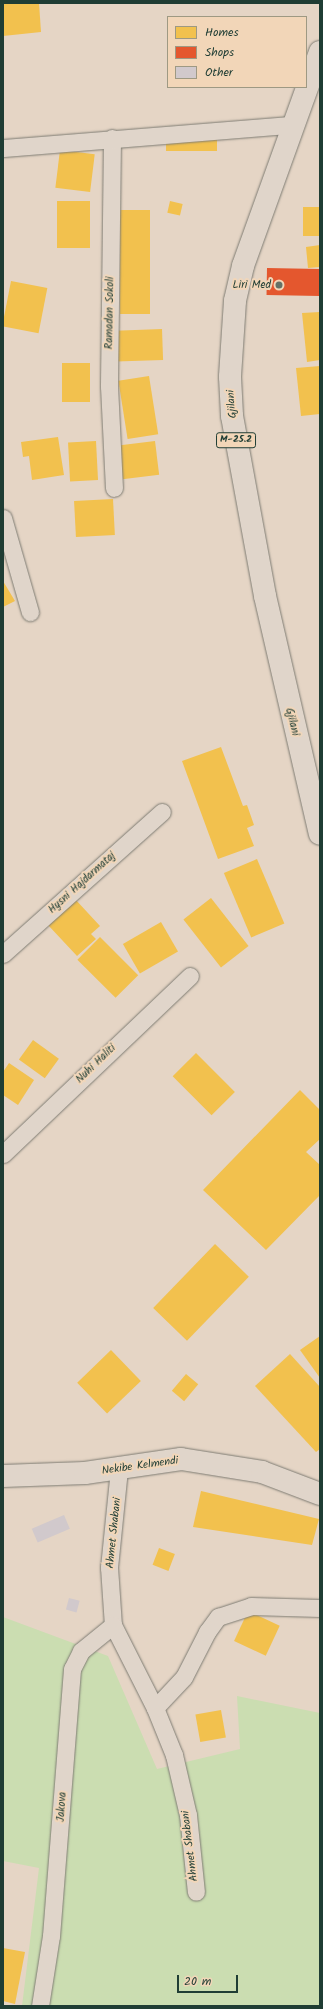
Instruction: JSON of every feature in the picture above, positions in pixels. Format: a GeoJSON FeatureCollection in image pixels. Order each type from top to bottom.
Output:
{"type":"FeatureCollection","features":[{"type":"Feature","properties":{"kind":"main road","name":"Gjilani"},"geometry":{"type":"LineString","coordinates":[[307,85],[320,52]]}},
{"type":"Feature","properties":{"kind":"main road","name":"Gjilani"},"geometry":{"type":"LineString","coordinates":[[306,88],[291,125],[243,266],[234,309],[230,377],[232,416],[263,588],[320,834]]}},
{"type":"Feature","properties":{"kind":"main road","name":"Nekibe Kelmendi"},"geometry":{"type":"LineString","coordinates":[[3,1476],[119,1469],[181,1460],[219,1464],[262,1472],[320,1494]]}},
{"type":"Feature","properties":{"kind":"street"},"geometry":{"type":"LineString","coordinates":[[3,148],[112,138],[291,125]]}},
{"type":"Feature","properties":{"kind":"street","name":"Ramadan Sokoli"},"geometry":{"type":"LineString","coordinates":[[112,138],[109,386],[114,488]]}},
{"type":"Feature","properties":{"kind":"street"},"geometry":{"type":"LineString","coordinates":[[3,518],[30,612]]}},
{"type":"Feature","properties":{"kind":"street","name":"Hysni Hajdarmataj"},"geometry":{"type":"LineString","coordinates":[[3,954],[162,812]]}},
{"type":"Feature","properties":{"kind":"street","name":"Nuhi Haliti"},"geometry":{"type":"LineString","coordinates":[[3,1154],[190,976]]}},
{"type":"Feature","properties":{"kind":"street","name":"Ahmet Shabani"},"geometry":{"type":"LineString","coordinates":[[119,1469],[109,1567],[113,1625],[155,1708],[174,1755],[188,1815],[196,1892]]}},
{"type":"Feature","properties":{"kind":"street"},"geometry":{"type":"LineString","coordinates":[[155,1708],[184,1678],[206,1632],[218,1617],[251,1606],[320,1608]]}},
{"type":"Feature","properties":{"kind":"street","name":"Jakova"},"geometry":{"type":"LineString","coordinates":[[40,2006],[51,1936],[72,1669],[81,1651],[113,1625]]}},
{"type":"Feature","properties":{"kind":"green space"},"geometry":{"type":"Polygon","coordinates":[[[3,1617],[108,1656],[157,1769],[240,1749],[237,1696],[320,1713],[320,2006],[22,2006],[39,1868],[3,1861],[3,1617]]]}},
{"type":"Feature","properties":{"kind":"building: Homes"},"geometry":{"type":"Polygon","coordinates":[[[3,3],[39,3],[41,32],[3,36],[3,3]]]}},
{"type":"Feature","properties":{"kind":"building: Homes"},"geometry":{"type":"Polygon","coordinates":[[[166,135],[217,135],[217,151],[166,151],[166,135]]]}},
{"type":"Feature","properties":{"kind":"building: Homes"},"geometry":{"type":"Polygon","coordinates":[[[60,150],[95,154],[90,192],[55,188],[60,150]]]}},
{"type":"Feature","properties":{"kind":"building: Homes"},"geometry":{"type":"Polygon","coordinates":[[[57,201],[90,201],[90,248],[57,248],[57,201]]]}},
{"type":"Feature","properties":{"kind":"building: Homes"},"geometry":{"type":"Polygon","coordinates":[[[170,201],[183,204],[180,216],[167,213],[170,201]]]}},
{"type":"Feature","properties":{"kind":"building: Homes"},"geometry":{"type":"Polygon","coordinates":[[[303,207],[320,207],[320,236],[303,236],[303,207]]]}},
{"type":"Feature","properties":{"kind":"building: Homes"},"geometry":{"type":"Polygon","coordinates":[[[120,210],[150,210],[150,314],[120,314],[120,210]]]}},
{"type":"Feature","properties":{"kind":"building: Homes"},"geometry":{"type":"Polygon","coordinates":[[[320,245],[320,267],[308,268],[306,247],[320,245]]]}},
{"type":"Feature","properties":{"kind":"building: Homes"},"geometry":{"type":"Polygon","coordinates":[[[11,281],[47,288],[39,333],[3,326],[11,281]]]}},
{"type":"Feature","properties":{"kind":"building: Homes"},"geometry":{"type":"Polygon","coordinates":[[[320,312],[320,360],[307,362],[302,313],[320,312]]]}},
{"type":"Feature","properties":{"kind":"building: Homes"},"geometry":{"type":"Polygon","coordinates":[[[162,329],[163,360],[116,362],[115,331],[162,329]]]}},
{"type":"Feature","properties":{"kind":"building: Homes"},"geometry":{"type":"Polygon","coordinates":[[[62,363],[90,363],[90,402],[62,402],[62,363]]]}},
{"type":"Feature","properties":{"kind":"building: Homes"},"geometry":{"type":"Polygon","coordinates":[[[320,366],[320,414],[301,416],[296,368],[320,366]]]}},
{"type":"Feature","properties":{"kind":"building: Homes"},"geometry":{"type":"Polygon","coordinates":[[[149,376],[158,434],[128,439],[118,381],[149,376]]]}},
{"type":"Feature","properties":{"kind":"building: Homes"},"geometry":{"type":"Polygon","coordinates":[[[58,437],[64,475],[32,480],[29,456],[23,457],[21,442],[58,437]]]}},
{"type":"Feature","properties":{"kind":"building: Homes"},"geometry":{"type":"Polygon","coordinates":[[[96,441],[98,480],[70,481],[68,442],[96,441]]]}},
{"type":"Feature","properties":{"kind":"building: Homes"},"geometry":{"type":"Polygon","coordinates":[[[155,441],[159,475],[122,479],[118,446],[155,441]]]}},
{"type":"Feature","properties":{"kind":"building: Homes"},"geometry":{"type":"Polygon","coordinates":[[[113,499],[115,535],[76,537],[74,501],[113,499]]]}},
{"type":"Feature","properties":{"kind":"building: Homes"},"geometry":{"type":"Polygon","coordinates":[[[3,581],[15,601],[3,607],[3,581]]]}},
{"type":"Feature","properties":{"kind":"building: Homes"},"geometry":{"type":"Polygon","coordinates":[[[221,747],[243,806],[247,805],[254,825],[247,828],[254,846],[218,859],[182,761],[221,747]]]}},
{"type":"Feature","properties":{"kind":"building: Homes"},"geometry":{"type":"Polygon","coordinates":[[[257,859],[284,923],[251,938],[224,873],[257,859]]]}},
{"type":"Feature","properties":{"kind":"building: Homes"},"geometry":{"type":"Polygon","coordinates":[[[211,898],[249,946],[221,968],[183,920],[211,898]]]}},
{"type":"Feature","properties":{"kind":"building: Homes"},"geometry":{"type":"Polygon","coordinates":[[[75,899],[100,926],[91,934],[96,939],[77,956],[48,925],[75,899]]]}},
{"type":"Feature","properties":{"kind":"building: Homes"},"geometry":{"type":"Polygon","coordinates":[[[161,922],[178,951],[140,973],[123,944],[161,922]]]}},
{"type":"Feature","properties":{"kind":"building: Homes"},"geometry":{"type":"Polygon","coordinates":[[[100,937],[138,975],[116,998],[77,960],[100,937]]]}},
{"type":"Feature","properties":{"kind":"building: Homes"},"geometry":{"type":"Polygon","coordinates":[[[33,1040],[59,1059],[45,1078],[19,1059],[33,1040]]]}},
{"type":"Feature","properties":{"kind":"building: Homes"},"geometry":{"type":"Polygon","coordinates":[[[196,1053],[235,1092],[212,1115],[173,1076],[196,1053]]]}},
{"type":"Feature","properties":{"kind":"building: Homes"},"geometry":{"type":"Polygon","coordinates":[[[9,1063],[34,1080],[18,1105],[3,1095],[3,1072],[9,1063]]]}},
{"type":"Feature","properties":{"kind":"building: Homes"},"geometry":{"type":"Polygon","coordinates":[[[300,1090],[320,1110],[320,1139],[306,1152],[320,1165],[320,1195],[266,1250],[203,1190],[300,1090]]]}},
{"type":"Feature","properties":{"kind":"building: Homes"},"geometry":{"type":"Polygon","coordinates":[[[215,1244],[249,1277],[187,1341],[153,1308],[215,1244]]]}},
{"type":"Feature","properties":{"kind":"building: Homes"},"geometry":{"type":"Polygon","coordinates":[[[320,1336],[320,1378],[300,1350],[320,1336]]]}},
{"type":"Feature","properties":{"kind":"building: Homes"},"geometry":{"type":"Polygon","coordinates":[[[111,1350],[141,1381],[107,1414],[77,1383],[111,1350]]]}},
{"type":"Feature","properties":{"kind":"building: Homes"},"geometry":{"type":"Polygon","coordinates":[[[290,1354],[320,1387],[320,1449],[316,1452],[255,1386],[290,1354]]]}},
{"type":"Feature","properties":{"kind":"building: Homes"},"geometry":{"type":"Polygon","coordinates":[[[186,1374],[198,1384],[184,1401],[172,1391],[186,1374]]]}},
{"type":"Feature","properties":{"kind":"building: Homes"},"geometry":{"type":"Polygon","coordinates":[[[201,1491],[319,1519],[312,1545],[193,1527],[201,1491]]]}},
{"type":"Feature","properties":{"kind":"building: Homes"},"geometry":{"type":"Polygon","coordinates":[[[159,1548],[175,1554],[168,1571],[153,1565],[159,1548]]]}},
{"type":"Feature","properties":{"kind":"building: Homes"},"geometry":{"type":"Polygon","coordinates":[[[248,1611],[280,1626],[266,1656],[234,1641],[248,1611]]]}},
{"type":"Feature","properties":{"kind":"building: Homes"},"geometry":{"type":"Polygon","coordinates":[[[221,1710],[226,1738],[200,1742],[195,1715],[221,1710]]]}},
{"type":"Feature","properties":{"kind":"building: Homes"},"geometry":{"type":"Polygon","coordinates":[[[3,1948],[25,1952],[15,2004],[3,2001],[3,1948]]]}},
{"type":"Feature","properties":{"kind":"building: Shops"},"geometry":{"type":"Polygon","coordinates":[[[267,268],[320,269],[320,296],[267,295],[267,268]]]}},
{"type":"Feature","properties":{"kind":"building: Other"},"geometry":{"type":"Polygon","coordinates":[[[64,1515],[70,1529],[38,1542],[32,1529],[64,1515]]]}},
{"type":"Feature","properties":{"kind":"building: Other"},"geometry":{"type":"Polygon","coordinates":[[[69,1598],[80,1601],[77,1612],[66,1610],[69,1598]]]}},
{"type":"Feature","properties":{"kind":"place","name":"Liri Med"},"geometry":{"type":"Point","coordinates":[279,285]}}]}
